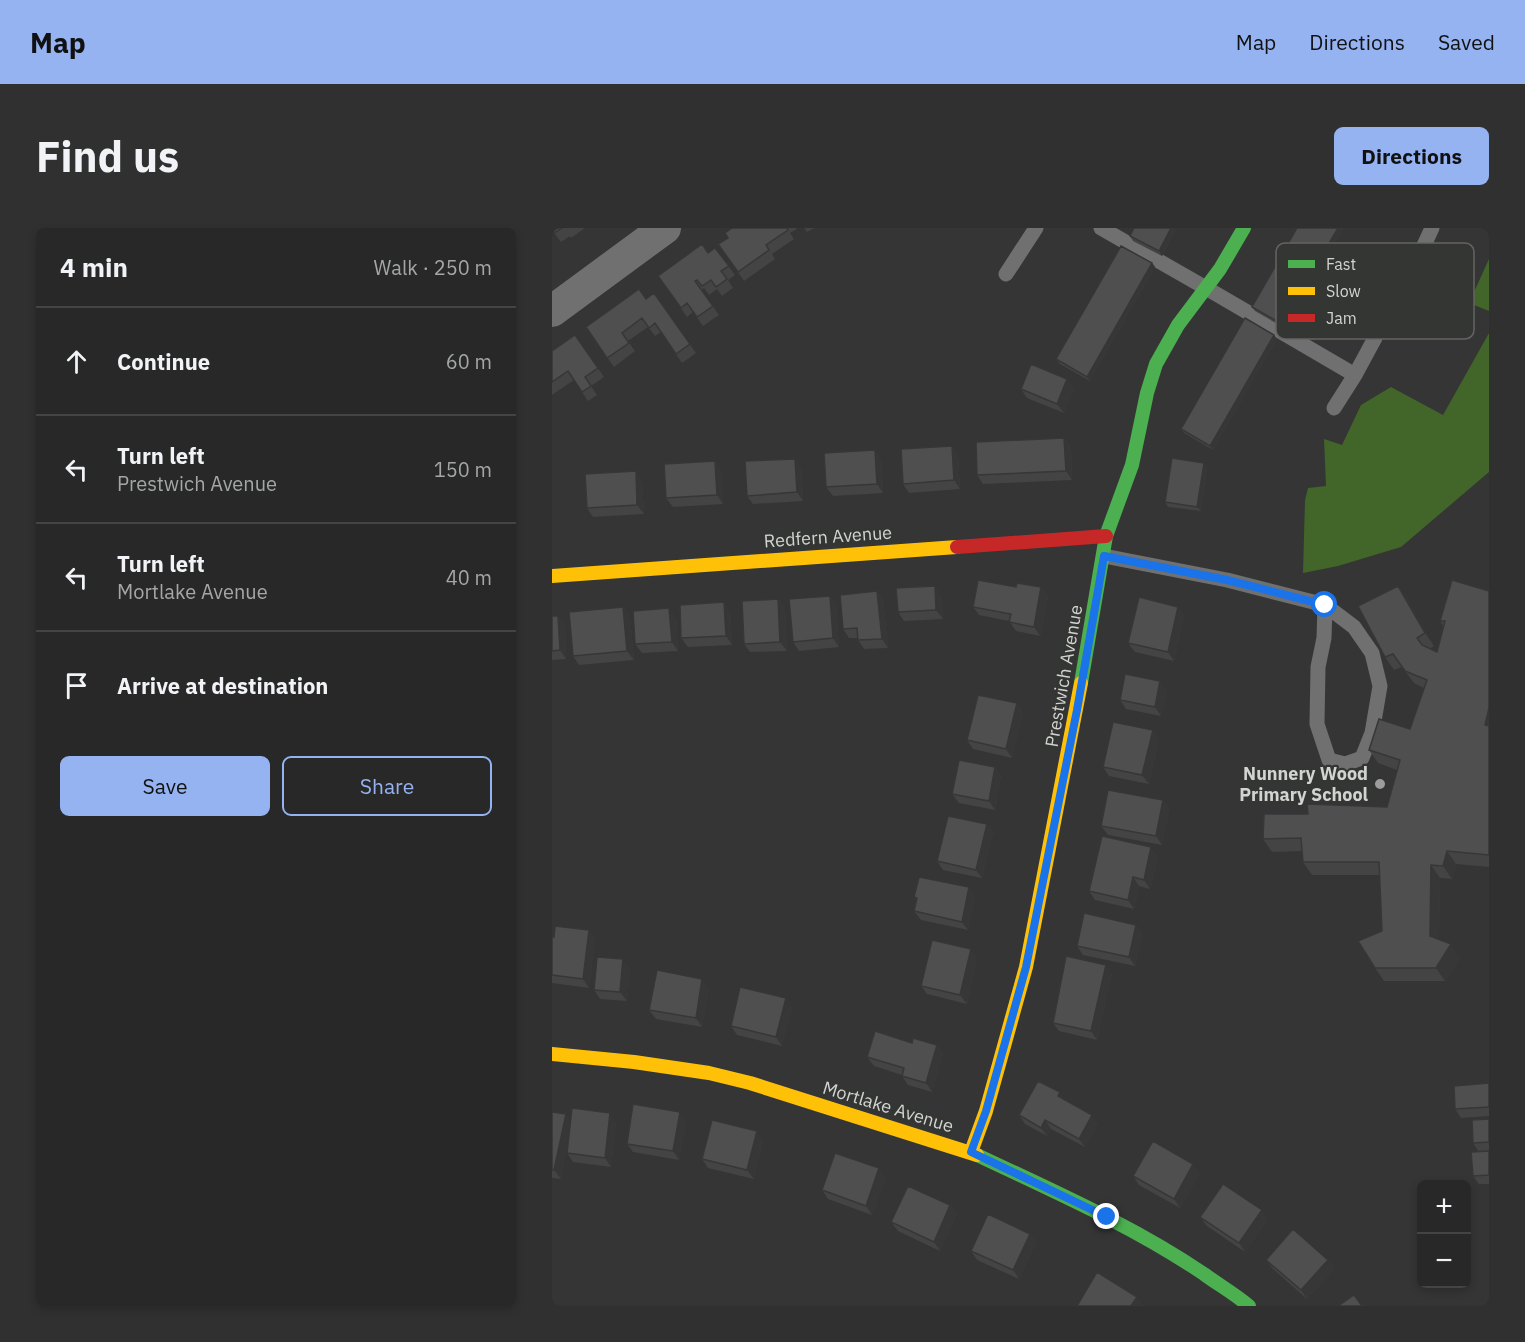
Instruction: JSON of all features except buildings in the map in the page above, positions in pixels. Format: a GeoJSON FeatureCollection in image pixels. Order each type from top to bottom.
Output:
{"type":"FeatureCollection","features":[{"type":"Feature","properties":{"kind":"street"},"geometry":{"type":"LineString","coordinates":[[552,311],[665,228]]}},
{"type":"Feature","properties":{"kind":"street","name":"Prestwich Avenue"},"geometry":{"type":"LineString","coordinates":[[971,1152],[986,1111],[1026,967],[1077,710],[1106,536],[1132,465],[1147,393],[1156,364],[1178,326],[1220,269],[1244,228]]}},
{"type":"Feature","properties":{"kind":"street","name":"Redfern Avenue"},"geometry":{"type":"LineString","coordinates":[[552,576],[1106,536]]}},
{"type":"Feature","properties":{"kind":"street","name":"Mortlake Avenue"},"geometry":{"type":"LineString","coordinates":[[552,1054],[634,1062],[709,1073],[750,1083],[971,1152],[1107,1217],[1174,1254],[1249,1306]]}},
{"type":"Feature","properties":{"kind":"lane"},"geometry":{"type":"LineString","coordinates":[[1006,274],[1036,228]]}},
{"type":"Feature","properties":{"kind":"lane"},"geometry":{"type":"LineString","coordinates":[[1101,228],[1276,329]]}},
{"type":"Feature","properties":{"kind":"lane"},"geometry":{"type":"LineString","coordinates":[[1424,243],[1430,229]]}},
{"type":"Feature","properties":{"kind":"lane"},"geometry":{"type":"LineString","coordinates":[[1293,339],[1355,375]]}},
{"type":"Feature","properties":{"kind":"lane"},"geometry":{"type":"LineString","coordinates":[[1334,408],[1374,339]]}},
{"type":"Feature","properties":{"kind":"lane"},"geometry":{"type":"LineString","coordinates":[[1104,556],[1227,580],[1325,605],[1354,627],[1372,653],[1380,686],[1372,733],[1362,758],[1345,764],[1329,760],[1317,724],[1318,667],[1324,638],[1325,605]]}},
{"type":"Feature","properties":{"kind":"green space"},"geometry":{"type":"Polygon","coordinates":[[[1489,259],[1489,311],[1474,305],[1474,292],[1489,259]]]}},
{"type":"Feature","properties":{"kind":"green space"},"geometry":{"type":"Polygon","coordinates":[[[1489,333],[1489,472],[1401,547],[1338,566],[1303,573],[1305,500],[1308,488],[1326,486],[1324,439],[1342,445],[1361,405],[1391,387],[1443,415],[1489,333]]]}},
{"type":"Feature","properties":{"kind":"traffic: fast"},"geometry":{"type":"LineString","coordinates":[[1081,683],[1106,536],[1132,465],[1147,393],[1156,364],[1178,325],[1220,269],[1244,228]]}},
{"type":"Feature","properties":{"kind":"traffic: fast"},"geometry":{"type":"LineString","coordinates":[[977,1155],[1150,1240],[1249,1306]]}},
{"type":"Feature","properties":{"kind":"traffic: slow"},"geometry":{"type":"LineString","coordinates":[[552,576],[957,547]]}},
{"type":"Feature","properties":{"kind":"traffic: slow"},"geometry":{"type":"LineString","coordinates":[[971,1152],[986,1111],[1026,967],[1081,683]]}},
{"type":"Feature","properties":{"kind":"traffic: slow"},"geometry":{"type":"LineString","coordinates":[[552,1054],[634,1062],[709,1073],[750,1083],[977,1155]]}},
{"type":"Feature","properties":{"kind":"traffic: jam"},"geometry":{"type":"LineString","coordinates":[[957,547],[1106,536]]}},
{"type":"Feature","properties":{"kind":"place","name":"Nunnery Wood Primary School"},"geometry":{"type":"Point","coordinates":[1380,784]}},
{"type":"Feature","properties":{"kind":"route"},"geometry":{"type":"LineString","coordinates":[[1107,1217],[971,1152],[986,1111],[1026,967],[1077,710],[1104,556],[1227,580],[1325,605]]}}]}
